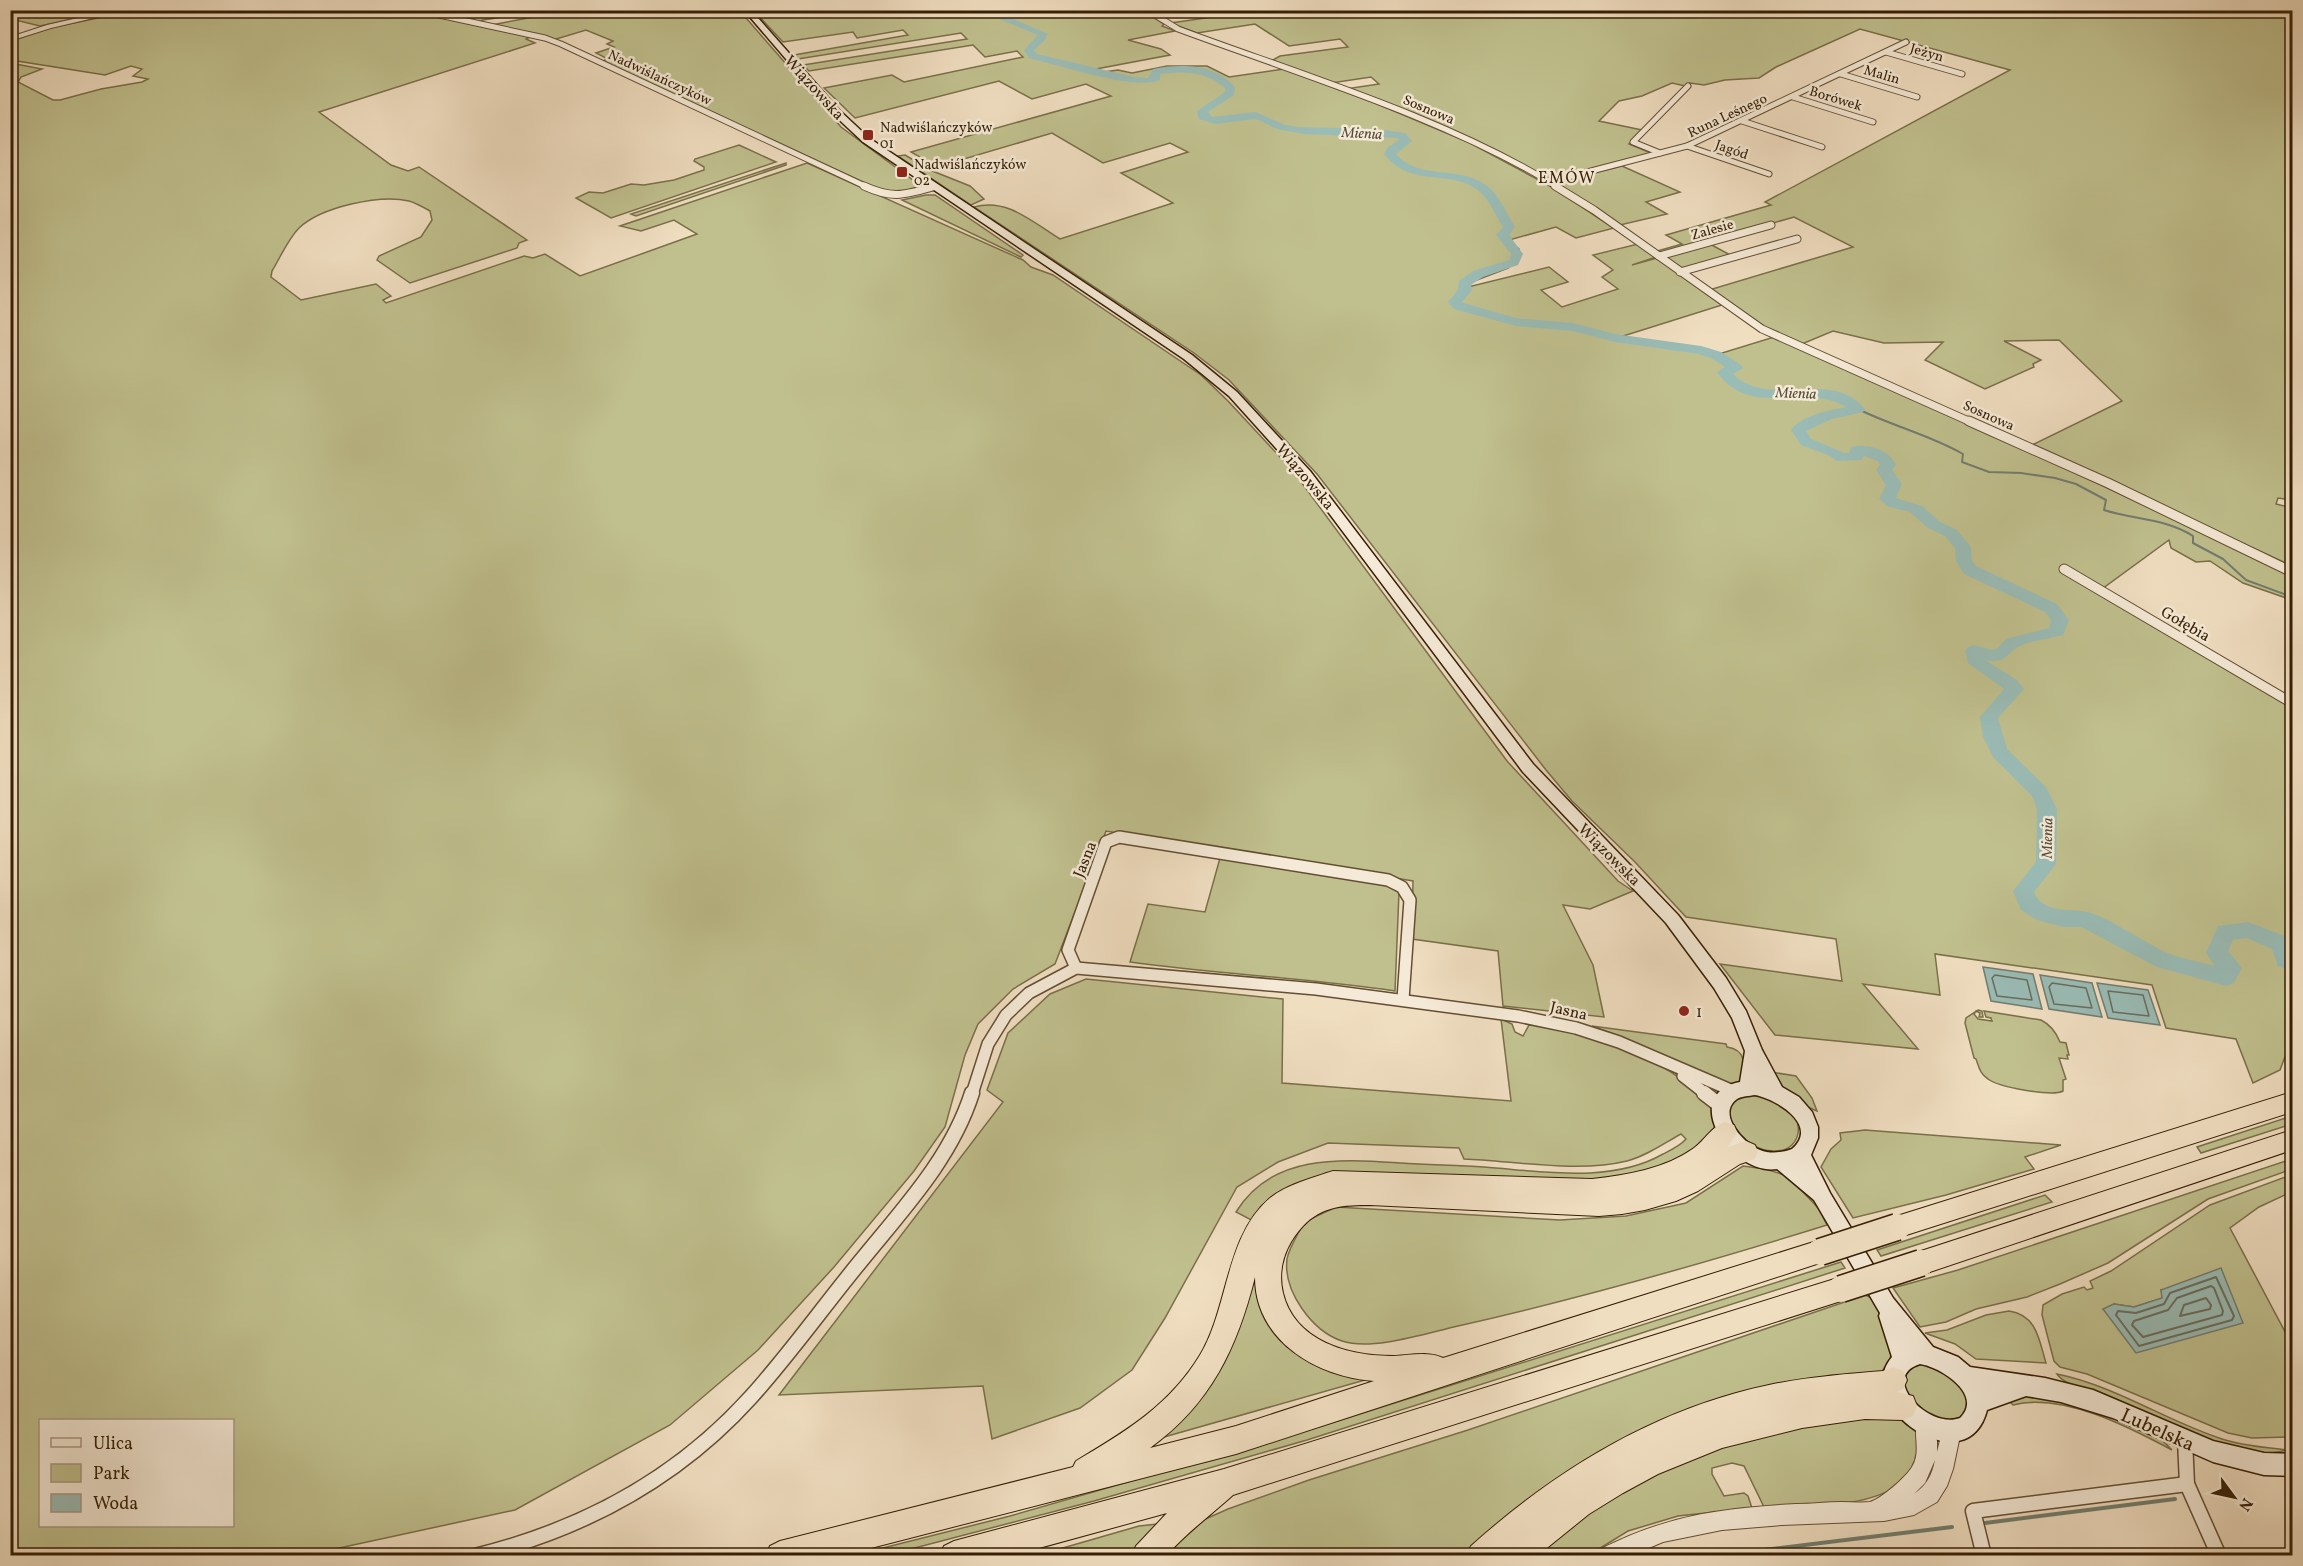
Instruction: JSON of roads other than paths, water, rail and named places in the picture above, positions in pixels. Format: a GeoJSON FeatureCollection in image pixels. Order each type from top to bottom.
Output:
{"type":"FeatureCollection","features":[{"type":"Feature","properties":{"kind":"highway"},"geometry":{"type":"LineString","coordinates":[[780,1556],[1236,1440],[1463,1365],[2292,1102]]}},
{"type":"Feature","properties":{"kind":"highway"},"geometry":{"type":"LineString","coordinates":[[1066,1482],[1122,1450],[1164,1419],[1188,1396],[1224,1335],[1244,1263],[1258,1229],[1273,1212],[1293,1196],[1312,1187],[1333,1182],[1355,1181],[1592,1190],[1623,1187],[1674,1171],[1720,1141],[1725,1132]]}},
{"type":"Feature","properties":{"kind":"highway"},"geometry":{"type":"LineString","coordinates":[[954,1556],[1224,1483],[1841,1289],[2292,1140]]}},
{"type":"Feature","properties":{"kind":"highway"},"geometry":{"type":"LineString","coordinates":[[1463,1365],[1400,1369],[1352,1366],[1326,1358],[1301,1344],[1281,1323],[1269,1294],[1267,1266],[1274,1244],[1300,1211],[1318,1200],[1365,1195],[1599,1205],[1634,1203],[1687,1185],[1734,1154],[1746,1152]]}},
{"type":"Feature","properties":{"kind":"highway"},"geometry":{"type":"LineString","coordinates":[[1482,1556],[1503,1535],[1564,1487],[1605,1461],[1663,1431],[1753,1402],[1804,1393],[1900,1382]]}},
{"type":"Feature","properties":{"kind":"highway"},"geometry":{"type":"LineString","coordinates":[[1514,1556],[1558,1517],[1618,1478],[1656,1458],[1718,1433],[1826,1410],[1900,1382]]}},
{"type":"Feature","properties":{"kind":"highway"},"geometry":{"type":"LineString","coordinates":[[1146,1556],[1172,1527],[1192,1513],[1224,1483]]}},
{"type":"Feature","properties":{"kind":"main road","name":"Wiązowska"},"geometry":{"type":"LineString","coordinates":[[747,10],[860,136],[1188,357],[1238,399],[1306,474],[1528,768],[1672,919],[1720,983],[1740,1016],[1754,1051],[1775,1091]]}},
{"type":"Feature","properties":{"kind":"main road"},"geometry":{"type":"LineString","coordinates":[[1741,1089],[1775,1091],[1790,1100],[1806,1119],[1809,1137],[1801,1153],[1782,1161],[1764,1159],[1746,1152],[1725,1132],[1720,1118],[1721,1106],[1741,1089],[1754,1051]]}},
{"type":"Feature","properties":{"kind":"main road"},"geometry":{"type":"LineString","coordinates":[[1801,1153],[1823,1199],[1886,1305],[1927,1355]]}},
{"type":"Feature","properties":{"kind":"main road"},"geometry":{"type":"LineString","coordinates":[[1782,1161],[1823,1199]]}},
{"type":"Feature","properties":{"kind":"main road"},"geometry":{"type":"LineString","coordinates":[[1886,1305],[1900,1382],[1925,1425],[1951,1431],[1959,1430],[1971,1423],[1975,1417],[1977,1402],[1973,1390],[1966,1377],[1948,1362],[1927,1355],[1914,1355],[1900,1382]]}},
{"type":"Feature","properties":{"kind":"main road","name":"Lubelska"},"geometry":{"type":"LineString","coordinates":[[1966,1377],[2056,1390],[2093,1400],[2217,1454],[2239,1460],[2292,1465]]}},
{"type":"Feature","properties":{"kind":"main road","name":"Lubelska"},"geometry":{"type":"LineString","coordinates":[[1977,1402],[2025,1386]]}},
{"type":"Feature","properties":{"kind":"street"},"geometry":{"type":"LineString","coordinates":[[10,39],[49,26],[125,10]]}},
{"type":"Feature","properties":{"kind":"street","name":"Nadwiślańczyków"},"geometry":{"type":"LineString","coordinates":[[416,10],[561,44],[883,195],[907,194],[933,187]]}},
{"type":"Feature","properties":{"kind":"street","name":"Sosnowa"},"geometry":{"type":"LineString","coordinates":[[1147,10],[1178,28],[1390,108],[1470,141],[1548,182],[1594,210],[1762,329],[2108,483],[2292,572]]}},
{"type":"Feature","properties":{"kind":"street","name":"Runa Leśnego"},"geometry":{"type":"LineString","coordinates":[[1548,182],[1688,146],[1906,42]]}},
{"type":"Feature","properties":{"kind":"street","name":"Jeżyn"},"geometry":{"type":"LineString","coordinates":[[1886,52],[1962,74]]}},
{"type":"Feature","properties":{"kind":"street","name":"Malin"},"geometry":{"type":"LineString","coordinates":[[1841,74],[1917,97]]}},
{"type":"Feature","properties":{"kind":"street"},"geometry":{"type":"LineString","coordinates":[[1660,154],[1633,142],[1688,86]]}},
{"type":"Feature","properties":{"kind":"street","name":"Borówek"},"geometry":{"type":"LineString","coordinates":[[1793,97],[1873,122]]}},
{"type":"Feature","properties":{"kind":"street"},"geometry":{"type":"LineString","coordinates":[[1742,121],[1822,147]]}},
{"type":"Feature","properties":{"kind":"street","name":"Jagód"},"geometry":{"type":"LineString","coordinates":[[1688,146],[1769,174]]}},
{"type":"Feature","properties":{"kind":"street","name":"Zalesie"},"geometry":{"type":"LineString","coordinates":[[1659,256],[1771,225]]}},
{"type":"Feature","properties":{"kind":"street"},"geometry":{"type":"LineString","coordinates":[[1680,272],[1797,239]]}},
{"type":"Feature","properties":{"kind":"street","name":"Gołębia"},"geometry":{"type":"LineString","coordinates":[[2064,569],[2292,703]]}},
{"type":"Feature","properties":{"kind":"street","name":"Jasna"},"geometry":{"type":"LineString","coordinates":[[1403,999],[1410,900],[1407,891],[1398,884],[1388,880],[1254,857],[1119,837],[1106,842],[1068,950],[1076,968],[1316,989],[1518,1016],[1576,1028],[1619,1042],[1741,1089]]}},
{"type":"Feature","properties":{"kind":"street"},"geometry":{"type":"LineString","coordinates":[[475,1556],[538,1539],[596,1514],[646,1486],[702,1444],[749,1399],[927,1180],[948,1149],[969,1104],[982,1061],[1000,1021],[1025,994],[1076,968]]}},
{"type":"Feature","properties":{"kind":"street","name":"Jasna"},"geometry":{"type":"LineString","coordinates":[[1652,1056],[1692,1082],[1721,1106]]}},
{"type":"Feature","properties":{"kind":"street"},"geometry":{"type":"LineString","coordinates":[[1877,1510],[1918,1478],[1928,1461],[1928,1438],[1925,1425]]}},
{"type":"Feature","properties":{"kind":"street"},"geometry":{"type":"LineString","coordinates":[[1608,1556],[1651,1536],[1694,1525],[1904,1509],[1924,1500],[1939,1482],[1947,1459],[1951,1431]]}},
{"type":"Feature","properties":{"kind":"street"},"geometry":{"type":"LineString","coordinates":[[2185,1440],[2187,1484],[2219,1556]]}},
{"type":"Feature","properties":{"kind":"street"},"geometry":{"type":"LineString","coordinates":[[1984,1556],[1973,1511],[2187,1484]]}},
{"type":"Feature","properties":{"kind":"water"},"geometry":{"type":"Polygon","coordinates":[[[1983,967],[2033,974],[2042,1009],[1991,1001],[1983,967]]]}},
{"type":"Feature","properties":{"kind":"water"},"geometry":{"type":"Polygon","coordinates":[[[2040,975],[2092,983],[2102,1017],[2049,1009],[2040,975]]]}},
{"type":"Feature","properties":{"kind":"water"},"geometry":{"type":"Polygon","coordinates":[[[2097,983],[2148,990],[2160,1025],[2108,1018],[2097,983]]]}},
{"type":"Feature","properties":{"kind":"water"},"geometry":{"type":"Polygon","coordinates":[[[2221,1268],[2243,1323],[2136,1353],[2103,1309],[2114,1304],[2134,1307],[2162,1298],[2161,1290],[2221,1268]]]}},
{"type":"Feature","properties":{"kind":"waterway","name":"Mienia"},"geometry":{"type":"LineString","coordinates":[[1024,10],[1002,18],[1043,34],[1029,50],[1033,56],[1134,80],[1149,81],[1156,78],[1153,76],[1157,71],[1187,69],[1205,72],[1214,75],[1230,87],[1230,93],[1202,111],[1203,117],[1209,120],[1256,115],[1281,127],[1304,131],[1377,132],[1401,135],[1406,141],[1392,149],[1390,154],[1399,164],[1409,170],[1462,179],[1483,188],[1509,227],[1502,235],[1517,254],[1514,262],[1478,274],[1464,284],[1465,290],[1455,302],[1459,306],[1516,322],[1573,327],[1615,338],[1701,350],[1716,355],[1736,368],[1724,372],[1743,388],[1770,394],[1831,395],[1858,409],[1819,418],[1798,430],[1806,442],[1833,452],[1842,458],[1857,457],[1856,450],[1876,453],[1885,458],[1888,465],[1884,470],[1887,478],[1894,484],[1887,499],[1895,504],[1916,509],[1934,525],[1951,533],[1963,547],[1964,561],[1970,570],[2051,608],[2060,620],[2057,631],[2012,643],[2004,652],[1993,656],[1974,651],[1974,659],[2015,689],[1989,717],[1990,728],[2000,752],[2011,766],[2039,791],[2047,809],[2046,864],[2023,891],[2028,904],[2044,914],[2063,919],[2084,919],[2165,961],[2226,977],[2231,968],[2217,953],[2226,932],[2248,930],[2282,944],[2286,960],[2292,964]]}},
{"type":"Feature","properties":{"kind":"waterway"},"geometry":{"type":"LineString","coordinates":[[1858,409],[1950,447],[1963,454],[1962,462],[1989,472],[2021,473],[2076,484],[2106,500],[2104,510],[2160,522],[2182,530],[2193,536],[2193,543],[2223,559],[2246,580],[2292,597]]}},
{"type":"Feature","properties":{"kind":"waterway"},"geometry":{"type":"LineString","coordinates":[[1985,1523],[2175,1499]]}},
{"type":"Feature","properties":{"kind":"waterway"},"geometry":{"type":"LineString","coordinates":[[1722,1555],[1952,1527]]}},
{"type":"Feature","properties":{"kind":"place","name":"Nadwiślańczyków 01"},"geometry":{"type":"Point","coordinates":[868,135]}},
{"type":"Feature","properties":{"kind":"place","name":"Nadwiślańczyków 02"},"geometry":{"type":"Point","coordinates":[902,172]}},
{"type":"Feature","properties":{"kind":"place","name":"1"},"geometry":{"type":"Point","coordinates":[1684,1011]}},
{"type":"Feature","properties":{"kind":"district","name":"EMÓW"},"geometry":{"type":"Point","coordinates":[1567,177]}}]}
